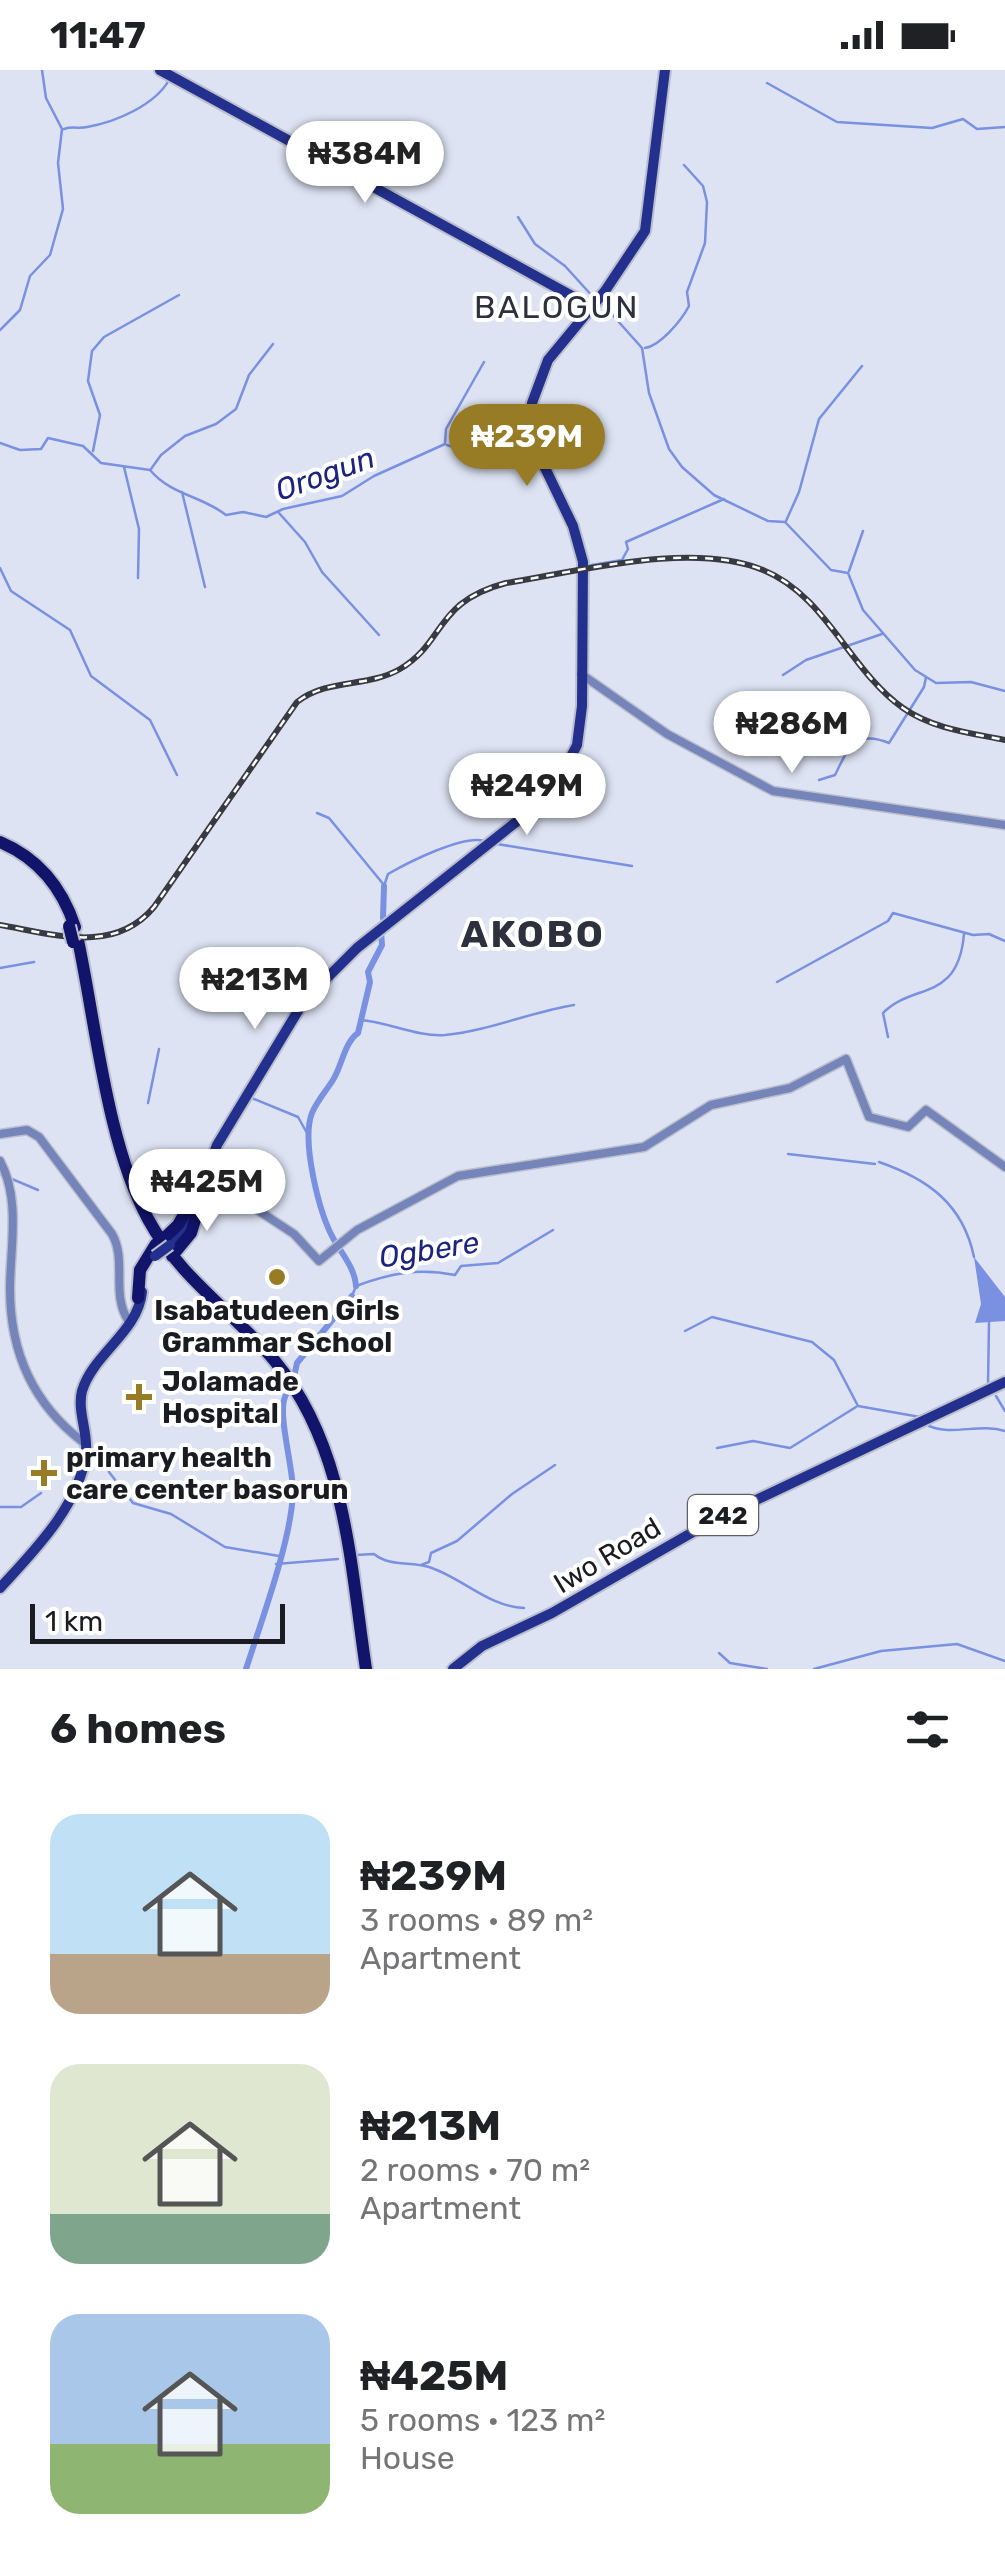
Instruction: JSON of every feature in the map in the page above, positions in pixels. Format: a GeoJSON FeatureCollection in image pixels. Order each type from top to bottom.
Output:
{"type":"FeatureCollection","features":[{"type":"Feature","properties":{"kind":"highway"},"geometry":{"type":"LineString","coordinates":[[0,846],[24,855],[52,880],[74,934],[124,1158],[137,1196],[188,1285],[263,1356],[313,1433],[330,1488],[363,1669]]}},
{"type":"Feature","properties":{"kind":"highway"},"geometry":{"type":"LineString","coordinates":[[138,1298],[140,1270],[165,1248],[191,1233],[198,1195]]}},
{"type":"Feature","properties":{"kind":"highway"},"geometry":{"type":"LineString","coordinates":[[165,1248],[274,1360],[314,1423],[336,1486],[363,1669]]}},
{"type":"Feature","properties":{"kind":"main road"},"geometry":{"type":"LineString","coordinates":[[161,70],[594,302]]}},
{"type":"Feature","properties":{"kind":"main road"},"geometry":{"type":"LineString","coordinates":[[0,1586],[56,1521],[82,1472],[86,1444],[82,1399],[87,1379],[135,1314],[146,1271],[185,1228],[214,1149],[257,1072],[307,996],[385,923],[533,805],[558,777],[577,733],[584,679],[583,573],[575,544],[531,448],[529,402],[546,360],[594,302],[646,226],[663,70]]}},
{"type":"Feature","properties":{"kind":"main road"},"geometry":{"type":"LineString","coordinates":[[198,1195],[214,1149]]}},
{"type":"Feature","properties":{"kind":"main road"},"geometry":{"type":"LineString","coordinates":[[0,1586],[58,1512],[79,1471],[83,1442],[78,1399],[138,1298]]}},
{"type":"Feature","properties":{"kind":"main road","name":"Iwo Road"},"geometry":{"type":"LineString","coordinates":[[454,1669],[715,1520],[1005,1383]]}},
{"type":"Feature","properties":{"kind":"street"},"geometry":{"type":"LineString","coordinates":[[584,679],[666,734],[773,791],[1005,825]]}},
{"type":"Feature","properties":{"kind":"street"},"geometry":{"type":"LineString","coordinates":[[198,1195],[253,1207],[294,1234],[315,1260],[368,1223],[458,1176],[644,1147],[712,1104],[790,1088],[846,1060],[869,1117],[908,1127],[926,1110],[1005,1167]]}},
{"type":"Feature","properties":{"kind":"street"},"geometry":{"type":"LineString","coordinates":[[0,1134],[27,1130],[42,1139],[109,1230],[118,1248],[121,1308],[128,1320]]}},
{"type":"Feature","properties":{"kind":"street"},"geometry":{"type":"LineString","coordinates":[[0,1161],[14,1234],[10,1293],[26,1380],[83,1442]]}},
{"type":"Feature","properties":{"kind":"water"},"geometry":{"type":"Polygon","coordinates":[[[974,1257],[1005,1297],[1005,1321],[975,1323],[981,1304],[974,1257]]]}},
{"type":"Feature","properties":{"kind":"waterway"},"geometry":{"type":"LineString","coordinates":[[0,330],[20,310],[30,276],[50,255],[63,209],[58,163],[62,129],[46,98],[42,70]]}},
{"type":"Feature","properties":{"kind":"waterway"},"geometry":{"type":"LineString","coordinates":[[64,129],[122,117],[145,105],[169,80]]}},
{"type":"Feature","properties":{"kind":"waterway"},"geometry":{"type":"LineString","coordinates":[[767,83],[837,122],[932,128],[963,119],[977,129],[1005,127]]}},
{"type":"Feature","properties":{"kind":"waterway"},"geometry":{"type":"LineString","coordinates":[[645,348],[670,332],[689,306],[687,292],[705,243],[707,202],[703,186],[684,165]]}},
{"type":"Feature","properties":{"kind":"waterway"},"geometry":{"type":"LineString","coordinates":[[518,217],[535,244],[565,266],[594,298]]}},
{"type":"Feature","properties":{"kind":"waterway"},"geometry":{"type":"LineString","coordinates":[[93,451],[100,415],[88,381],[92,351],[104,337],[179,295]]}},
{"type":"Feature","properties":{"kind":"waterway"},"geometry":{"type":"LineString","coordinates":[[601,302],[642,348],[649,393],[669,449],[682,467],[714,495],[768,521],[785,522],[831,570],[848,573],[863,610],[915,670],[936,683],[971,682],[1005,691]]}},
{"type":"Feature","properties":{"kind":"waterway"},"geometry":{"type":"LineString","coordinates":[[151,469],[161,455],[185,436],[216,424],[236,409],[249,375],[273,344]]}},
{"type":"Feature","properties":{"kind":"waterway"},"geometry":{"type":"LineString","coordinates":[[445,443],[446,429],[484,362]]}},
{"type":"Feature","properties":{"kind":"waterway"},"geometry":{"type":"LineString","coordinates":[[786,521],[799,492],[819,419],[862,366]]}},
{"type":"Feature","properties":{"kind":"waterway","name":"Orogun"},"geometry":{"type":"LineString","coordinates":[[0,443],[20,450],[41,449],[48,438],[83,446],[101,463],[150,470],[167,485],[226,515],[243,512],[266,517],[283,509],[342,496],[374,476],[445,444]]}},
{"type":"Feature","properties":{"kind":"waterway"},"geometry":{"type":"LineString","coordinates":[[447,445],[473,454],[507,450],[526,455]]}},
{"type":"Feature","properties":{"kind":"waterway"},"geometry":{"type":"LineString","coordinates":[[124,467],[139,529],[138,578]]}},
{"type":"Feature","properties":{"kind":"waterway"},"geometry":{"type":"LineString","coordinates":[[182,492],[205,587]]}},
{"type":"Feature","properties":{"kind":"waterway"},"geometry":{"type":"LineString","coordinates":[[586,566],[622,560],[628,549],[626,542],[724,499]]}},
{"type":"Feature","properties":{"kind":"waterway"},"geometry":{"type":"LineString","coordinates":[[279,513],[305,542],[322,572],[379,635]]}},
{"type":"Feature","properties":{"kind":"waterway"},"geometry":{"type":"LineString","coordinates":[[849,571],[863,531]]}},
{"type":"Feature","properties":{"kind":"waterway"},"geometry":{"type":"LineString","coordinates":[[0,568],[11,591],[70,630],[91,676],[150,720],[177,775]]}},
{"type":"Feature","properties":{"kind":"waterway"},"geometry":{"type":"LineString","coordinates":[[783,675],[806,660],[882,634]]}},
{"type":"Feature","properties":{"kind":"waterway"},"geometry":{"type":"LineString","coordinates":[[819,780],[835,775],[849,750],[860,740],[889,743],[924,687],[926,677]]}},
{"type":"Feature","properties":{"kind":"waterway"},"geometry":{"type":"LineString","coordinates":[[317,813],[329,818],[384,885]]}},
{"type":"Feature","properties":{"kind":"waterway"},"geometry":{"type":"LineString","coordinates":[[384,886],[388,874],[421,857],[450,845],[484,841]]}},
{"type":"Feature","properties":{"kind":"waterway"},"geometry":{"type":"LineString","coordinates":[[497,844],[632,866]]}},
{"type":"Feature","properties":{"kind":"waterway"},"geometry":{"type":"LineString","coordinates":[[383,918],[384,886]]}},
{"type":"Feature","properties":{"kind":"waterway"},"geometry":{"type":"LineString","coordinates":[[777,982],[888,921],[893,913],[1005,941]]}},
{"type":"Feature","properties":{"kind":"waterway"},"geometry":{"type":"LineString","coordinates":[[356,1286],[322,1211],[310,1158],[309,1125],[349,1043],[358,1033],[370,982],[368,972],[382,945],[381,932]]}},
{"type":"Feature","properties":{"kind":"waterway"},"geometry":{"type":"LineString","coordinates":[[888,1037],[883,1013],[907,997],[944,981],[960,956],[964,934]]}},
{"type":"Feature","properties":{"kind":"waterway"},"geometry":{"type":"LineString","coordinates":[[0,968],[34,962]]}},
{"type":"Feature","properties":{"kind":"waterway"},"geometry":{"type":"LineString","coordinates":[[360,1020],[445,1035],[574,1005]]}},
{"type":"Feature","properties":{"kind":"waterway"},"geometry":{"type":"LineString","coordinates":[[148,1103],[159,1049]]}},
{"type":"Feature","properties":{"kind":"waterway"},"geometry":{"type":"LineString","coordinates":[[254,1099],[298,1117],[307,1133]]}},
{"type":"Feature","properties":{"kind":"waterway"},"geometry":{"type":"LineString","coordinates":[[788,1154],[875,1164]]}},
{"type":"Feature","properties":{"kind":"waterway"},"geometry":{"type":"LineString","coordinates":[[879,1162],[913,1177],[941,1196],[961,1222],[974,1257]]}},
{"type":"Feature","properties":{"kind":"waterway"},"geometry":{"type":"LineString","coordinates":[[0,1174],[38,1190]]}},
{"type":"Feature","properties":{"kind":"waterway","name":"Ogbere"},"geometry":{"type":"LineString","coordinates":[[352,1296],[356,1286],[393,1275],[455,1275],[461,1266],[498,1263],[553,1230]]}},
{"type":"Feature","properties":{"kind":"waterway","name":"Ogbere"},"geometry":{"type":"LineString","coordinates":[[294,1377],[297,1363],[352,1296]]}},
{"type":"Feature","properties":{"kind":"waterway"},"geometry":{"type":"LineString","coordinates":[[685,1331],[712,1317],[812,1342],[834,1360],[858,1406],[920,1417]]}},
{"type":"Feature","properties":{"kind":"waterway"},"geometry":{"type":"LineString","coordinates":[[988,1385],[989,1322]]}},
{"type":"Feature","properties":{"kind":"waterway","name":"Ogbere"},"geometry":{"type":"LineString","coordinates":[[246,1669],[291,1512],[293,1483],[283,1414],[286,1395],[281,1387]]}},
{"type":"Feature","properties":{"kind":"waterway"},"geometry":{"type":"LineString","coordinates":[[996,1396],[1005,1411]]}},
{"type":"Feature","properties":{"kind":"waterway"},"geometry":{"type":"LineString","coordinates":[[717,1448],[753,1441],[790,1448],[856,1407]]}},
{"type":"Feature","properties":{"kind":"waterway"},"geometry":{"type":"LineString","coordinates":[[929,1426],[1005,1431]]}},
{"type":"Feature","properties":{"kind":"waterway"},"geometry":{"type":"LineString","coordinates":[[105,1453],[109,1472],[133,1503],[171,1514],[225,1547],[279,1556]]}},
{"type":"Feature","properties":{"kind":"waterway"},"geometry":{"type":"LineString","coordinates":[[421,1565],[429,1562],[431,1553],[457,1541],[512,1494],[555,1465]]}},
{"type":"Feature","properties":{"kind":"waterway"},"geometry":{"type":"LineString","coordinates":[[44,1488],[49,1482]]}},
{"type":"Feature","properties":{"kind":"waterway"},"geometry":{"type":"LineString","coordinates":[[0,1507],[21,1507],[41,1493]]}},
{"type":"Feature","properties":{"kind":"waterway"},"geometry":{"type":"LineString","coordinates":[[355,1555],[374,1554],[387,1561],[429,1567],[499,1603],[524,1608]]}},
{"type":"Feature","properties":{"kind":"waterway"},"geometry":{"type":"LineString","coordinates":[[276,1564],[338,1559]]}},
{"type":"Feature","properties":{"kind":"waterway"},"geometry":{"type":"LineString","coordinates":[[814,1669],[881,1651],[957,1644],[1005,1661]]}},
{"type":"Feature","properties":{"kind":"waterway"},"geometry":{"type":"LineString","coordinates":[[719,1653],[730,1663],[767,1669]]}},
{"type":"Feature","properties":{"kind":"railway"},"geometry":{"type":"LineString","coordinates":[[0,925],[82,937],[121,931],[138,922],[154,907],[297,702],[322,689],[374,679],[400,669],[426,647],[453,611],[483,591],[506,583],[670,558],[735,562],[763,570],[804,597],[867,674],[903,708],[939,726],[1005,740]]}},
{"type":"Feature","properties":{"kind":"place","name":"Isabatudeen Girls Grammar School"},"geometry":{"type":"Point","coordinates":[277,1277]}},
{"type":"Feature","properties":{"kind":"place","name":"Jolamade Hospital"},"geometry":{"type":"Point","coordinates":[139,1397]}},
{"type":"Feature","properties":{"kind":"place","name":"primary health care center basorun"},"geometry":{"type":"Point","coordinates":[44,1473]}},
{"type":"Feature","properties":{"kind":"district","name":"BALOGUN"},"geometry":{"type":"Point","coordinates":[557,307]}},
{"type":"Feature","properties":{"kind":"district","name":"AKOBO"},"geometry":{"type":"Point","coordinates":[533,934]}}]}
